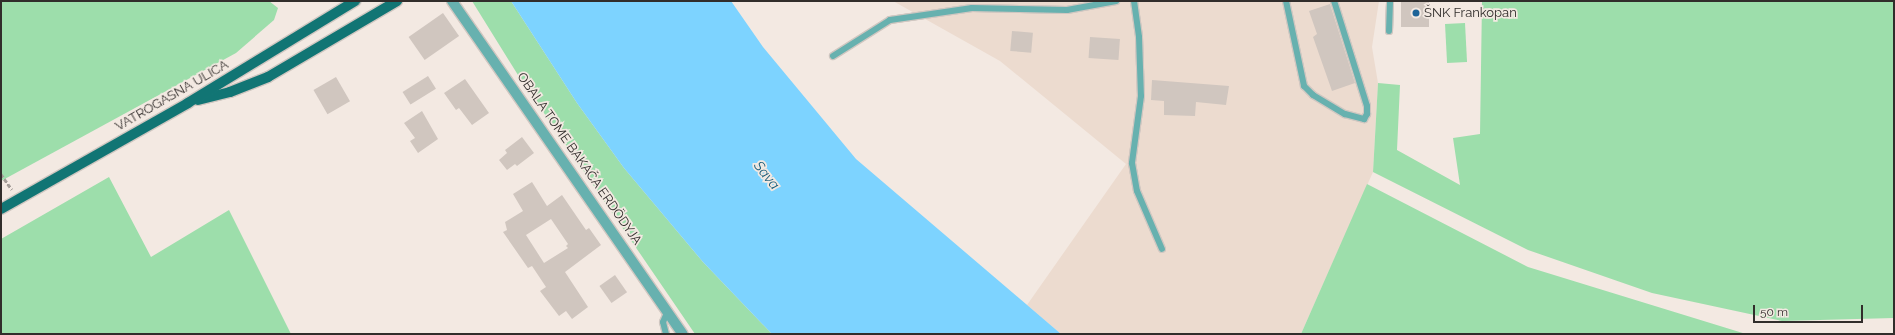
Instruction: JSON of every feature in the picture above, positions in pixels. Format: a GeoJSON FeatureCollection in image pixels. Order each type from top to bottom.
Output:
{"type":"FeatureCollection","features":[{"type":"Feature","properties":{"kind":"main road","name":"VATROGASNA ULICA"},"geometry":{"type":"LineString","coordinates":[[1,209],[188,103],[355,1]]}},
{"type":"Feature","properties":{"kind":"main road"},"geometry":{"type":"LineString","coordinates":[[188,103],[230,92],[268,77],[398,1]]}},
{"type":"Feature","properties":{"kind":"street","name":"OBALA TOME BAKAČA ERDÖDYJA"},"geometry":{"type":"LineString","coordinates":[[452,1],[683,334]]}},
{"type":"Feature","properties":{"kind":"lane"},"geometry":{"type":"LineString","coordinates":[[833,56],[890,20],[972,8],[1068,10],[1116,1]]}},
{"type":"Feature","properties":{"kind":"lane"},"geometry":{"type":"LineString","coordinates":[[1134,1],[1139,37],[1141,96],[1132,163],[1137,191],[1162,249]]}},
{"type":"Feature","properties":{"kind":"lane"},"geometry":{"type":"LineString","coordinates":[[1286,1],[1304,86],[1313,95],[1345,114],[1364,119],[1367,114],[1367,106],[1334,1]]}},
{"type":"Feature","properties":{"kind":"lane"},"geometry":{"type":"LineString","coordinates":[[1389,31],[1390,1]]}},
{"type":"Feature","properties":{"kind":"lane"},"geometry":{"type":"LineString","coordinates":[[666,334],[663,322],[668,311]]}},
{"type":"Feature","properties":{"kind":"path"},"geometry":{"type":"LineString","coordinates":[[1,174],[19,199]]}},
{"type":"Feature","properties":{"kind":"shaded area"},"geometry":{"type":"Polygon","coordinates":[[[893,1],[1379,1],[1372,47],[1378,83],[1373,172],[1301,334],[1061,334],[1027,305],[1126,164],[1000,61],[893,1]]]}},
{"type":"Feature","properties":{"kind":"green space"},"geometry":{"type":"Polygon","coordinates":[[[1,1],[269,1],[278,8],[274,20],[236,53],[1,181],[1,1]]]}},
{"type":"Feature","properties":{"kind":"green space"},"geometry":{"type":"Polygon","coordinates":[[[472,1],[511,1],[577,103],[624,168],[703,262],[772,334],[695,334],[518,75],[472,1]]]}},
{"type":"Feature","properties":{"kind":"green space"},"geometry":{"type":"Polygon","coordinates":[[[1482,1],[1894,1],[1894,318],[1782,321],[1652,293],[1528,250],[1373,172],[1378,83],[1400,85],[1397,150],[1460,185],[1453,138],[1480,134],[1482,1]]]}},
{"type":"Feature","properties":{"kind":"green space"},"geometry":{"type":"Polygon","coordinates":[[[1465,23],[1467,62],[1447,63],[1445,24],[1465,23]]]}},
{"type":"Feature","properties":{"kind":"green space"},"geometry":{"type":"Polygon","coordinates":[[[109,177],[151,257],[229,210],[291,334],[1,334],[1,239],[109,177]]]}},
{"type":"Feature","properties":{"kind":"green space"},"geometry":{"type":"Polygon","coordinates":[[[1367,184],[1528,267],[1746,334],[1301,334],[1367,184]]]}},
{"type":"Feature","properties":{"kind":"water","name":"Sava"},"geometry":{"type":"Polygon","coordinates":[[[511,1],[731,1],[763,47],[856,159],[1061,334],[772,334],[703,262],[624,168],[577,103],[511,1]]]}},
{"type":"Feature","properties":{"kind":"building","name":"ŠNK Frankopan"},"geometry":{"type":"Polygon","coordinates":[[[1401,1],[1429,1],[1429,27],[1401,27],[1401,1]]]}},
{"type":"Feature","properties":{"kind":"building"},"geometry":{"type":"Polygon","coordinates":[[[1330,4],[1355,83],[1332,91],[1313,37],[1317,34],[1309,11],[1330,4]]]}},
{"type":"Feature","properties":{"kind":"building"},"geometry":{"type":"Polygon","coordinates":[[[443,13],[459,36],[425,60],[409,37],[443,13]]]}},
{"type":"Feature","properties":{"kind":"building"},"geometry":{"type":"Polygon","coordinates":[[[1012,31],[1033,33],[1031,53],[1010,51],[1012,31]]]}},
{"type":"Feature","properties":{"kind":"building"},"geometry":{"type":"Polygon","coordinates":[[[1090,37],[1120,39],[1118,60],[1089,58],[1090,37]]]}},
{"type":"Feature","properties":{"kind":"building"},"geometry":{"type":"Polygon","coordinates":[[[428,76],[436,89],[411,105],[403,92],[428,76]]]}},
{"type":"Feature","properties":{"kind":"building"},"geometry":{"type":"Polygon","coordinates":[[[336,77],[350,101],[327,114],[313,90],[336,77]]]}},
{"type":"Feature","properties":{"kind":"building"},"geometry":{"type":"Polygon","coordinates":[[[465,79],[489,113],[472,125],[459,108],[456,110],[444,93],[465,79]]]}},
{"type":"Feature","properties":{"kind":"building"},"geometry":{"type":"Polygon","coordinates":[[[1152,80],[1229,86],[1226,105],[1196,102],[1195,116],[1164,115],[1164,101],[1151,100],[1152,80]]]}},
{"type":"Feature","properties":{"kind":"building"},"geometry":{"type":"Polygon","coordinates":[[[422,111],[438,139],[418,153],[410,141],[415,138],[404,123],[422,111]]]}},
{"type":"Feature","properties":{"kind":"building"},"geometry":{"type":"Polygon","coordinates":[[[522,137],[534,153],[517,166],[515,164],[507,170],[499,160],[507,153],[505,150],[522,137]]]}},
{"type":"Feature","properties":{"kind":"building"},"geometry":{"type":"Polygon","coordinates":[[[532,182],[547,206],[562,195],[586,230],[589,228],[601,245],[565,272],[588,307],[572,319],[566,311],[559,316],[540,291],[546,287],[532,266],[528,268],[503,232],[507,230],[505,222],[523,211],[513,194],[532,182]],[[551,219],[526,235],[544,263],[568,248],[566,246],[568,244],[551,219]]]}},
{"type":"Feature","properties":{"kind":"building"},"geometry":{"type":"Polygon","coordinates":[[[615,275],[627,292],[611,303],[599,286],[615,275]]]}},
{"type":"Feature","properties":{"kind":"place","name":"ŠNK Frankopan"},"geometry":{"type":"Point","coordinates":[1416,13]}}]}
